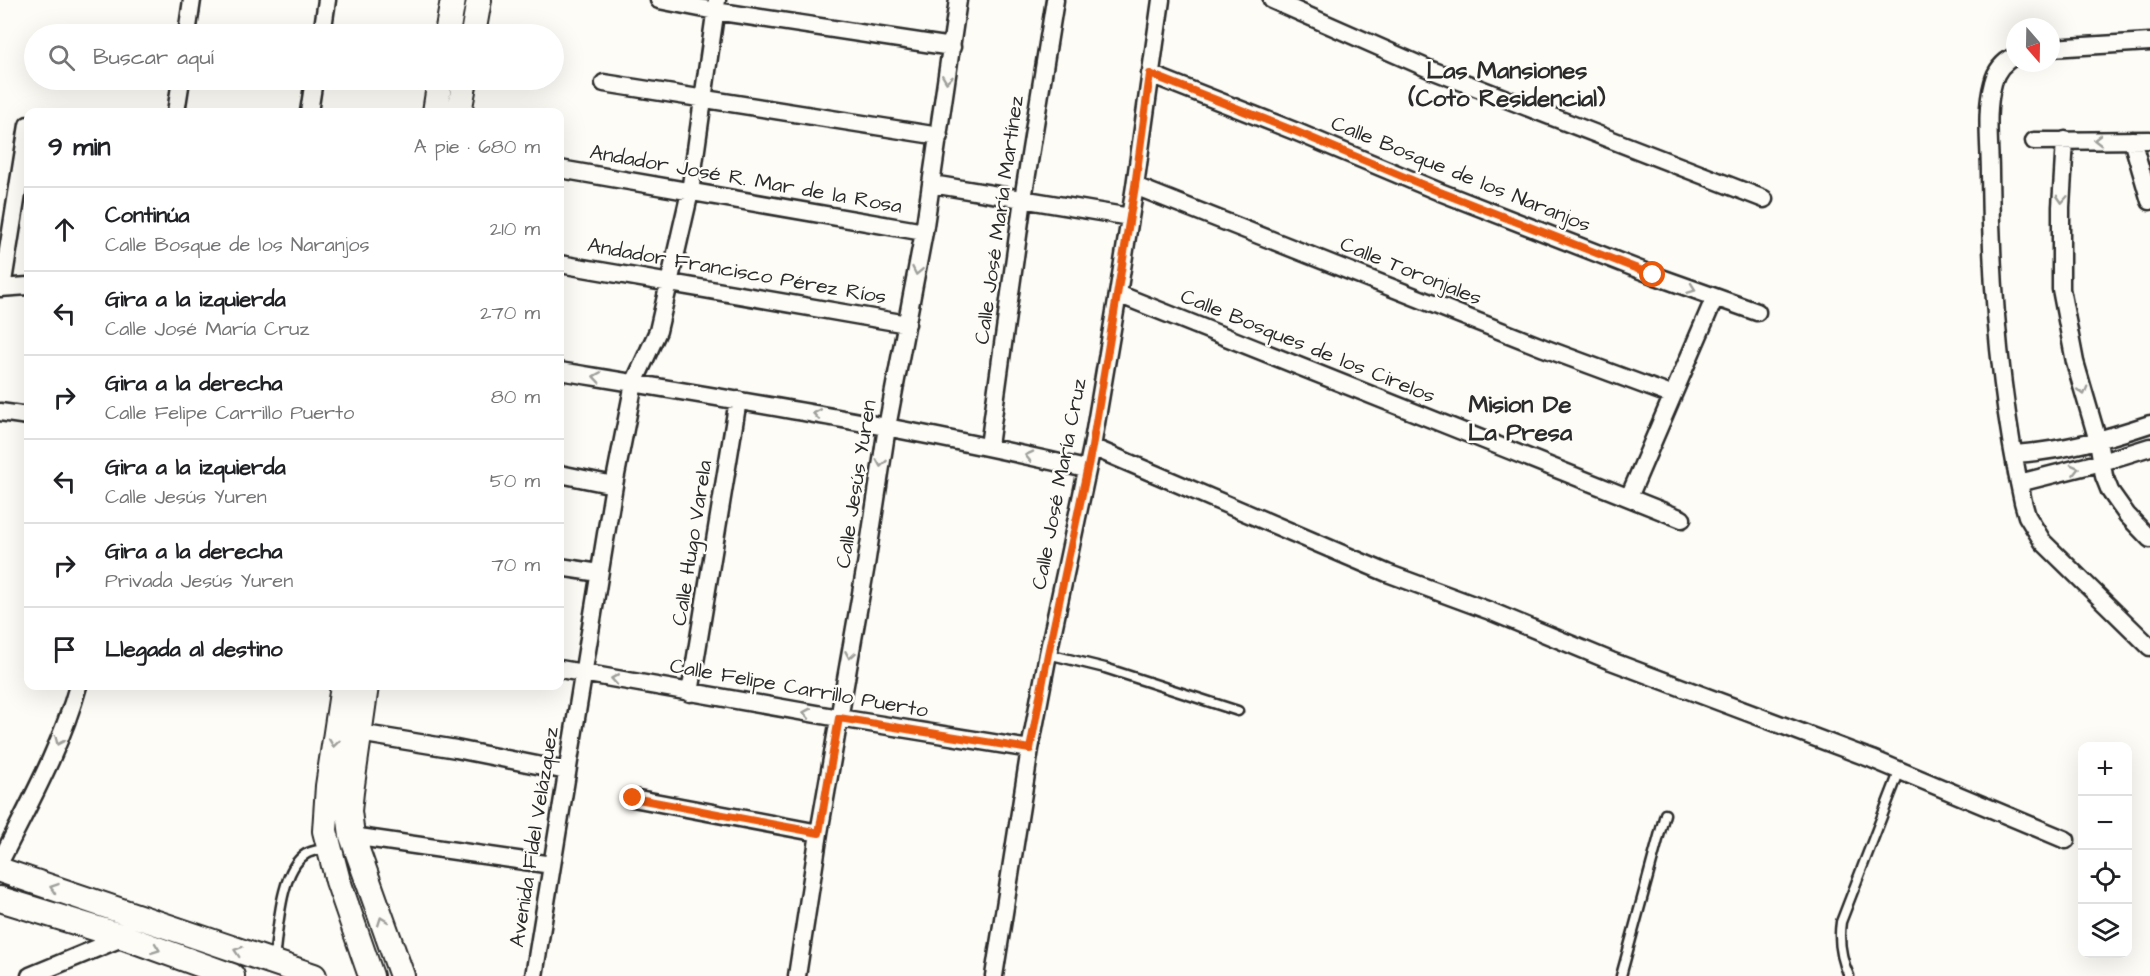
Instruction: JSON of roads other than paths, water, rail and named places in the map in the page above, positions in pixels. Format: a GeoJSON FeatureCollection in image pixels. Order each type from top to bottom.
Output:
{"type":"FeatureCollection","features":[{"type":"Feature","properties":{"kind":"street"},"geometry":{"type":"LineString","coordinates":[[189,24],[192,0]]}},
{"type":"Feature","properties":{"kind":"street"},"geometry":{"type":"LineString","coordinates":[[323,24],[327,0]]}},
{"type":"Feature","properties":{"kind":"street"},"geometry":{"type":"LineString","coordinates":[[449,24],[453,0]]}},
{"type":"Feature","properties":{"kind":"street"},"geometry":{"type":"LineString","coordinates":[[475,24],[479,0]]}},
{"type":"Feature","properties":{"kind":"street"},"geometry":{"type":"LineString","coordinates":[[659,0],[716,5],[952,47]]}},
{"type":"Feature","properties":{"kind":"street","name":"Calle Jesús Yuren"},"geometry":{"type":"LineString","coordinates":[[797,976],[887,427],[932,184],[958,0]]}},
{"type":"Feature","properties":{"kind":"street","name":"Calle José María Martínez"},"geometry":{"type":"LineString","coordinates":[[989,446],[1023,199],[1055,0]]}},
{"type":"Feature","properties":{"kind":"street","name":"Calle José María Cruz"},"geometry":{"type":"LineString","coordinates":[[994,976],[1030,749],[1092,447],[1135,186],[1161,0]]}},
{"type":"Feature","properties":{"kind":"street"},"geometry":{"type":"LineString","coordinates":[[1272,0],[1429,69],[1764,199]]}},
{"type":"Feature","properties":{"kind":"street","name":"Avenida Fidel Velázquez"},"geometry":{"type":"LineString","coordinates":[[534,976],[614,485],[634,383],[658,331],[690,192],[716,5]]}},
{"type":"Feature","properties":{"kind":"street"},"geometry":{"type":"LineString","coordinates":[[2060,47],[2150,42]]}},
{"type":"Feature","properties":{"kind":"street"},"geometry":{"type":"LineString","coordinates":[[2006,62],[1998,70],[1992,84],[1989,111],[1990,243],[1994,312],[2005,404],[2027,516],[2043,542],[2150,647]]}},
{"type":"Feature","properties":{"kind":"street","name":"Calle Bosque de los Naranjos"},"geometry":{"type":"LineString","coordinates":[[1150,74],[1440,192],[1757,312]]}},
{"type":"Feature","properties":{"kind":"street"},"geometry":{"type":"LineString","coordinates":[[604,82],[939,136]]}},
{"type":"Feature","properties":{"kind":"street"},"geometry":{"type":"LineString","coordinates":[[177,108],[179,90]]}},
{"type":"Feature","properties":{"kind":"street"},"geometry":{"type":"LineString","coordinates":[[310,108],[312,90]]}},
{"type":"Feature","properties":{"kind":"street"},"geometry":{"type":"LineString","coordinates":[[436,108],[438,90]]}},
{"type":"Feature","properties":{"kind":"street"},"geometry":{"type":"LineString","coordinates":[[460,108],[463,90]]}},
{"type":"Feature","properties":{"kind":"street"},"geometry":{"type":"LineString","coordinates":[[2065,140],[2061,207],[2061,289],[2075,362],[2098,441],[2104,476],[2117,504],[2150,539]]}},
{"type":"Feature","properties":{"kind":"street"},"geometry":{"type":"LineString","coordinates":[[2132,140],[2150,201]]}},
{"type":"Feature","properties":{"kind":"street"},"geometry":{"type":"LineString","coordinates":[[2034,141],[2150,140]]}},
{"type":"Feature","properties":{"kind":"street"},"geometry":{"type":"LineString","coordinates":[[24,148],[1,288],[24,286]]}},
{"type":"Feature","properties":{"kind":"street","name":"Andador José R. Mar de la Rosa"},"geometry":{"type":"LineString","coordinates":[[564,170],[924,232]]}},
{"type":"Feature","properties":{"kind":"street"},"geometry":{"type":"LineString","coordinates":[[932,184],[1130,217]]}},
{"type":"Feature","properties":{"kind":"street","name":"Calle Toronjales"},"geometry":{"type":"LineString","coordinates":[[1135,186],[1443,309],[1671,395]]}},
{"type":"Feature","properties":{"kind":"street","name":"Andador Francisco Pérez Ríos"},"geometry":{"type":"LineString","coordinates":[[564,265],[907,324]]}},
{"type":"Feature","properties":{"kind":"street","name":"Calle Bosques de los Cirelos"},"geometry":{"type":"LineString","coordinates":[[1118,294],[1682,519]]}},
{"type":"Feature","properties":{"kind":"street"},"geometry":{"type":"LineString","coordinates":[[1629,497],[1715,297]]}},
{"type":"Feature","properties":{"kind":"street"},"geometry":{"type":"LineString","coordinates":[[564,372],[738,400],[989,446],[1086,469]]}},
{"type":"Feature","properties":{"kind":"street","name":"Calle Hugo Varela"},"geometry":{"type":"LineString","coordinates":[[690,693],[738,400]]}},
{"type":"Feature","properties":{"kind":"street"},"geometry":{"type":"LineString","coordinates":[[0,412],[24,415]]}},
{"type":"Feature","properties":{"kind":"street"},"geometry":{"type":"LineString","coordinates":[[2015,454],[2047,452],[2098,441],[2150,424]]}},
{"type":"Feature","properties":{"kind":"street"},"geometry":{"type":"LineString","coordinates":[[1092,447],[1387,573],[1900,771],[2066,840]]}},
{"type":"Feature","properties":{"kind":"street"},"geometry":{"type":"LineString","coordinates":[[2019,483],[2150,447]]}},
{"type":"Feature","properties":{"kind":"street"},"geometry":{"type":"LineString","coordinates":[[564,475],[614,485]]}},
{"type":"Feature","properties":{"kind":"street"},"geometry":{"type":"LineString","coordinates":[[564,568],[599,573]]}},
{"type":"Feature","properties":{"kind":"street","name":"Calle Felipe Carrillo Puerto"},"geometry":{"type":"LineString","coordinates":[[564,670],[690,693],[1030,749]]}},
{"type":"Feature","properties":{"kind":"street"},"geometry":{"type":"LineString","coordinates":[[0,862],[40,783],[64,729],[77,690]]}},
{"type":"Feature","properties":{"kind":"street"},"geometry":{"type":"LineString","coordinates":[[342,690],[328,786],[325,831],[328,848],[371,976]]}},
{"type":"Feature","properties":{"kind":"street"},"geometry":{"type":"LineString","coordinates":[[365,690],[349,811],[351,836],[402,976]]}},
{"type":"Feature","properties":{"kind":"street"},"geometry":{"type":"LineString","coordinates":[[359,733],[567,771]]}},
{"type":"Feature","properties":{"kind":"street"},"geometry":{"type":"LineString","coordinates":[[633,798],[819,833]]}},
{"type":"Feature","properties":{"kind":"street"},"geometry":{"type":"LineString","coordinates":[[351,836],[552,865]]}},
{"type":"Feature","properties":{"kind":"street"},"geometry":{"type":"LineString","coordinates":[[0,870],[314,976]]}},
{"type":"Feature","properties":{"kind":"street"},"geometry":{"type":"LineString","coordinates":[[0,898],[124,937],[232,976]]}},
{"type":"Feature","properties":{"kind":"street"},"geometry":{"type":"LineString","coordinates":[[30,976],[124,937]]}},
{"type":"Feature","properties":{"kind":"lane"},"geometry":{"type":"LineString","coordinates":[[1048,654],[1105,668],[1238,711]]}},
{"type":"Feature","properties":{"kind":"lane"},"geometry":{"type":"LineString","coordinates":[[1850,976],[1841,953],[1839,935],[1841,922],[1900,771]]}},
{"type":"Feature","properties":{"kind":"lane"},"geometry":{"type":"LineString","coordinates":[[1621,976],[1665,814]]}},
{"type":"Feature","properties":{"kind":"lane"},"geometry":{"type":"LineString","coordinates":[[273,962],[287,880],[294,864],[308,852],[328,848]]}},
{"type":"Feature","properties":{"kind":"district","name":"Las Mansiones (Coto Residencial)"},"geometry":{"type":"Point","coordinates":[1507,85]}},
{"type":"Feature","properties":{"kind":"district","name":"Mision De La Presa"},"geometry":{"type":"Point","coordinates":[1520,419]}}]}
